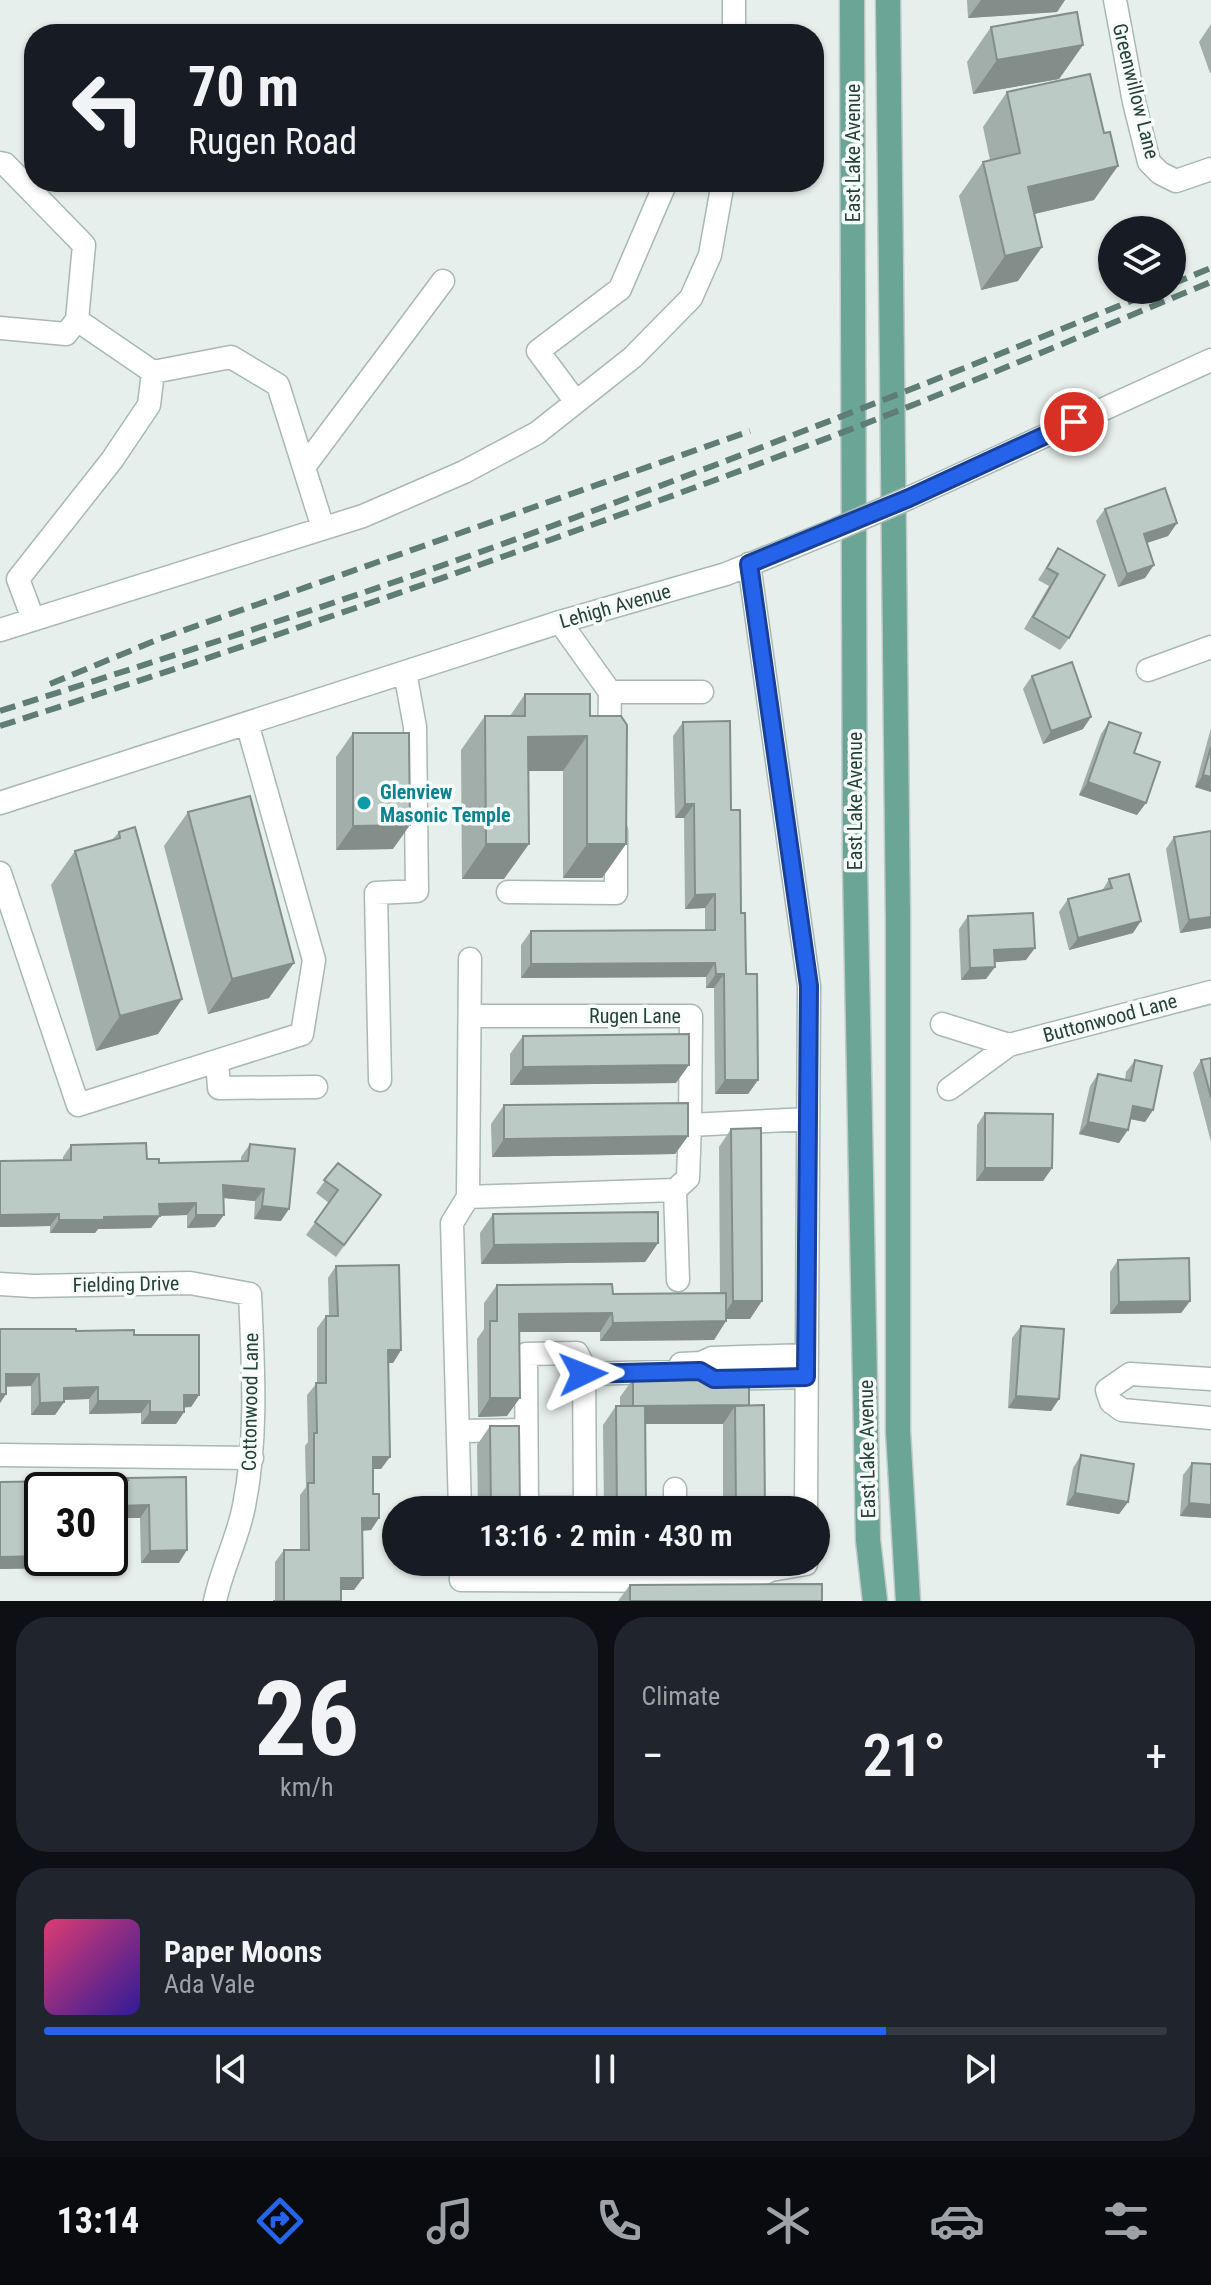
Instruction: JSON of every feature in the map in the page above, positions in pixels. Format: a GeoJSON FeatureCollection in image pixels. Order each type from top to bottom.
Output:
{"type":"FeatureCollection","features":[{"type":"Feature","properties":{"kind":"main road","name":"East Lake Avenue"},"geometry":{"type":"LineString","coordinates":[[852,0],[855,864],[868,1540],[875,1601]]}},
{"type":"Feature","properties":{"kind":"main road","name":"East Lake Avenue"},"geometry":{"type":"LineString","coordinates":[[888,0],[898,919],[898,1431],[908,1601]]}},
{"type":"Feature","properties":{"kind":"street"},"geometry":{"type":"LineString","coordinates":[[734,0],[734,24]]}},
{"type":"Feature","properties":{"kind":"street","name":"Greenwillow Lane"},"geometry":{"type":"LineString","coordinates":[[1115,0],[1149,162],[1160,173],[1176,181],[1211,169]]}},
{"type":"Feature","properties":{"kind":"street"},"geometry":{"type":"LineString","coordinates":[[0,163],[5,164],[24,183]]}},
{"type":"Feature","properties":{"kind":"street"},"geometry":{"type":"LineString","coordinates":[[0,328],[66,334],[77,320],[84,245],[32,192]]}},
{"type":"Feature","properties":{"kind":"street"},"geometry":{"type":"LineString","coordinates":[[576,402],[538,351],[620,289],[662,192]]}},
{"type":"Feature","properties":{"kind":"street"},"geometry":{"type":"LineString","coordinates":[[0,630],[363,516],[464,472],[537,433],[633,357],[691,298],[710,255],[721,192]]}},
{"type":"Feature","properties":{"kind":"street"},"geometry":{"type":"LineString","coordinates":[[304,467],[443,281]]}},
{"type":"Feature","properties":{"kind":"street"},"geometry":{"type":"LineString","coordinates":[[77,320],[153,372],[231,357],[278,385],[323,528]]}},
{"type":"Feature","properties":{"kind":"street","name":"Lehigh Avenue"},"geometry":{"type":"LineString","coordinates":[[0,803],[560,622],[726,574],[909,498],[1211,360]]}},
{"type":"Feature","properties":{"kind":"street"},"geometry":{"type":"LineString","coordinates":[[33,619],[18,579],[112,460],[149,405],[153,372]]}},
{"type":"Feature","properties":{"kind":"street"},"geometry":{"type":"LineString","coordinates":[[749,564],[809,986],[806,1496]]}},
{"type":"Feature","properties":{"kind":"street"},"geometry":{"type":"LineString","coordinates":[[560,622],[610,692],[609,745],[617,754],[617,770]]}},
{"type":"Feature","properties":{"kind":"street"},"geometry":{"type":"LineString","coordinates":[[1148,670],[1211,647]]}},
{"type":"Feature","properties":{"kind":"street"},"geometry":{"type":"LineString","coordinates":[[380,1080],[376,893],[417,891],[415,727],[405,672]]}},
{"type":"Feature","properties":{"kind":"street"},"geometry":{"type":"LineString","coordinates":[[610,692],[702,692]]}},
{"type":"Feature","properties":{"kind":"street"},"geometry":{"type":"LineString","coordinates":[[0,873],[78,1105],[302,1034],[314,960],[247,723]]}},
{"type":"Feature","properties":{"kind":"street"},"geometry":{"type":"LineString","coordinates":[[508,892],[616,893],[616,816]]}},
{"type":"Feature","properties":{"kind":"street"},"geometry":{"type":"LineString","coordinates":[[460,1496],[452,1223],[468,1197],[470,959]]}},
{"type":"Feature","properties":{"kind":"street","name":"Buttonwood Lane"},"geometry":{"type":"LineString","coordinates":[[949,1089],[1009,1045],[1211,992]]}},
{"type":"Feature","properties":{"kind":"street","name":"Rugen Lane"},"geometry":{"type":"LineString","coordinates":[[470,1016],[691,1016],[688,1178],[675,1190]]}},
{"type":"Feature","properties":{"kind":"street"},"geometry":{"type":"LineString","coordinates":[[942,1024],[1009,1045]]}},
{"type":"Feature","properties":{"kind":"street"},"geometry":{"type":"LineString","coordinates":[[217,1061],[219,1088],[316,1087]]}},
{"type":"Feature","properties":{"kind":"street"},"geometry":{"type":"LineString","coordinates":[[690,1125],[808,1119]]}},
{"type":"Feature","properties":{"kind":"street"},"geometry":{"type":"LineString","coordinates":[[468,1197],[675,1190],[678,1280]]}},
{"type":"Feature","properties":{"kind":"street","name":"Fielding Drive"},"geometry":{"type":"LineString","coordinates":[[0,1284],[190,1283],[250,1294]]}},
{"type":"Feature","properties":{"kind":"street","name":"Cottonwood Lane"},"geometry":{"type":"LineString","coordinates":[[215,1601],[244,1509],[252,1458],[250,1294]]}},
{"type":"Feature","properties":{"kind":"street"},"geometry":{"type":"LineString","coordinates":[[577,1353],[584,1371],[585,1508],[527,1508],[526,1354],[577,1353]]}},
{"type":"Feature","properties":{"kind":"street"},"geometry":{"type":"LineString","coordinates":[[584,1371],[701,1363],[712,1358],[806,1366]]}},
{"type":"Feature","properties":{"kind":"street"},"geometry":{"type":"LineString","coordinates":[[1211,1379],[1130,1374],[1107,1390],[1111,1402],[1122,1410],[1211,1418]]}},
{"type":"Feature","properties":{"kind":"street"},"geometry":{"type":"LineString","coordinates":[[458,1431],[527,1430]]}},
{"type":"Feature","properties":{"kind":"street"},"geometry":{"type":"LineString","coordinates":[[0,1455],[252,1458]]}},
{"type":"Feature","properties":{"kind":"street"},"geometry":{"type":"LineString","coordinates":[[461,1576],[461,1580],[568,1576]]}},
{"type":"Feature","properties":{"kind":"street"},"geometry":{"type":"LineString","coordinates":[[708,1576],[747,1581],[758,1576]]}},
{"type":"Feature","properties":{"kind":"building"},"geometry":{"type":"Polygon","coordinates":[[[1077,12],[1083,45],[997,60],[991,27],[1077,12]]]}},
{"type":"Feature","properties":{"kind":"building"},"geometry":{"type":"Polygon","coordinates":[[[1090,74],[1104,133],[1110,132],[1118,166],[1028,187],[1042,247],[1005,256],[983,162],[1020,153],[1007,92],[1090,74]]]}},
{"type":"Feature","properties":{"kind":"building"},"geometry":{"type":"Polygon","coordinates":[[[1165,488],[1177,523],[1144,534],[1154,565],[1127,574],[1105,509],[1165,488]]]}},
{"type":"Feature","properties":{"kind":"building"},"geometry":{"type":"Polygon","coordinates":[[[1058,548],[1105,575],[1069,638],[1033,617],[1058,574],[1047,568],[1058,548]]]}},
{"type":"Feature","properties":{"kind":"building"},"geometry":{"type":"Polygon","coordinates":[[[1072,662],[1091,717],[1051,731],[1032,676],[1072,662]]]}},
{"type":"Feature","properties":{"kind":"building"},"geometry":{"type":"Polygon","coordinates":[[[525,694],[590,694],[590,716],[621,716],[627,725],[626,844],[587,844],[587,736],[528,737],[529,844],[486,844],[485,716],[525,716],[525,694]]]}},
{"type":"Feature","properties":{"kind":"building"},"geometry":{"type":"Polygon","coordinates":[[[730,721],[731,810],[740,810],[741,913],[745,913],[746,974],[757,974],[758,1080],[725,1080],[724,974],[716,974],[715,963],[531,964],[531,931],[715,930],[715,894],[695,895],[694,804],[685,804],[683,722],[730,721]]]}},
{"type":"Feature","properties":{"kind":"building"},"geometry":{"type":"Polygon","coordinates":[[[1109,722],[1141,733],[1134,753],[1160,762],[1146,803],[1088,782],[1109,722]]]}},
{"type":"Feature","properties":{"kind":"building"},"geometry":{"type":"Polygon","coordinates":[[[353,733],[409,733],[410,825],[353,826],[353,733]]]}},
{"type":"Feature","properties":{"kind":"building"},"geometry":{"type":"Polygon","coordinates":[[[1211,747],[1211,777],[1203,775],[1211,747]]]}},
{"type":"Feature","properties":{"kind":"building"},"geometry":{"type":"Polygon","coordinates":[[[250,796],[294,963],[232,979],[188,812],[250,796]]]}},
{"type":"Feature","properties":{"kind":"building"},"geometry":{"type":"Polygon","coordinates":[[[135,827],[182,999],[120,1016],[75,851],[120,838],[119,832],[135,827]]]}},
{"type":"Feature","properties":{"kind":"building"},"geometry":{"type":"Polygon","coordinates":[[[1211,831],[1211,917],[1189,920],[1174,837],[1211,831]]]}},
{"type":"Feature","properties":{"kind":"building"},"geometry":{"type":"Polygon","coordinates":[[[1129,874],[1141,921],[1078,938],[1068,899],[1112,888],[1109,879],[1129,874]]]}},
{"type":"Feature","properties":{"kind":"building"},"geometry":{"type":"Polygon","coordinates":[[[1033,913],[1035,948],[994,950],[995,967],[970,968],[968,916],[1033,913]]]}},
{"type":"Feature","properties":{"kind":"building"},"geometry":{"type":"Polygon","coordinates":[[[689,1034],[689,1065],[523,1067],[523,1036],[689,1034]]]}},
{"type":"Feature","properties":{"kind":"building"},"geometry":{"type":"Polygon","coordinates":[[[1211,1058],[1211,1097],[1201,1060],[1211,1058]]]}},
{"type":"Feature","properties":{"kind":"building"},"geometry":{"type":"Polygon","coordinates":[[[1135,1060],[1162,1066],[1153,1110],[1133,1106],[1128,1130],[1088,1122],[1098,1074],[1131,1081],[1135,1060]]]}},
{"type":"Feature","properties":{"kind":"building"},"geometry":{"type":"Polygon","coordinates":[[[688,1103],[688,1136],[504,1139],[504,1105],[688,1103]]]}},
{"type":"Feature","properties":{"kind":"building"},"geometry":{"type":"Polygon","coordinates":[[[985,1113],[1053,1114],[1052,1168],[985,1168],[985,1113]]]}},
{"type":"Feature","properties":{"kind":"building"},"geometry":{"type":"Polygon","coordinates":[[[761,1128],[762,1301],[733,1301],[731,1129],[761,1128]]]}},
{"type":"Feature","properties":{"kind":"building"},"geometry":{"type":"Polygon","coordinates":[[[146,1143],[147,1159],[159,1159],[159,1163],[248,1161],[250,1144],[295,1149],[289,1209],[262,1206],[264,1189],[223,1185],[224,1215],[196,1215],[196,1203],[159,1204],[160,1216],[104,1217],[104,1220],[59,1220],[59,1214],[0,1215],[0,1161],[71,1160],[71,1145],[146,1143]]]}},
{"type":"Feature","properties":{"kind":"building"},"geometry":{"type":"Polygon","coordinates":[[[338,1163],[381,1195],[344,1245],[315,1222],[338,1190],[324,1180],[338,1163]]]}},
{"type":"Feature","properties":{"kind":"building"},"geometry":{"type":"Polygon","coordinates":[[[658,1212],[658,1243],[494,1245],[493,1214],[658,1212]]]}},
{"type":"Feature","properties":{"kind":"building"},"geometry":{"type":"Polygon","coordinates":[[[1189,1258],[1190,1301],[1119,1302],[1118,1260],[1189,1258]]]}},
{"type":"Feature","properties":{"kind":"building"},"geometry":{"type":"Polygon","coordinates":[[[399,1265],[401,1350],[388,1350],[390,1457],[373,1457],[373,1494],[379,1494],[379,1518],[362,1518],[363,1578],[341,1578],[341,1601],[284,1601],[284,1550],[309,1550],[308,1483],[314,1483],[316,1383],[326,1383],[326,1316],[338,1316],[336,1266],[399,1265]]]}},
{"type":"Feature","properties":{"kind":"building"},"geometry":{"type":"Polygon","coordinates":[[[612,1284],[613,1294],[726,1293],[726,1321],[613,1323],[612,1313],[519,1314],[520,1398],[490,1398],[490,1321],[497,1321],[497,1285],[612,1284]]]}},
{"type":"Feature","properties":{"kind":"building"},"geometry":{"type":"Polygon","coordinates":[[[1021,1326],[1064,1329],[1059,1399],[1016,1396],[1021,1326]]]}},
{"type":"Feature","properties":{"kind":"building"},"geometry":{"type":"Polygon","coordinates":[[[0,1329],[134,1330],[134,1335],[199,1335],[199,1395],[184,1395],[184,1412],[150,1412],[150,1401],[98,1401],[98,1387],[64,1388],[64,1402],[40,1403],[39,1374],[6,1374],[6,1394],[0,1394],[0,1329]]]}},
{"type":"Feature","properties":{"kind":"building"},"geometry":{"type":"Polygon","coordinates":[[[749,1378],[749,1405],[633,1406],[633,1379],[749,1378]]]}},
{"type":"Feature","properties":{"kind":"building"},"geometry":{"type":"Polygon","coordinates":[[[764,1405],[765,1496],[736,1496],[735,1406],[764,1405]]]}},
{"type":"Feature","properties":{"kind":"building"},"geometry":{"type":"Polygon","coordinates":[[[616,1406],[645,1406],[646,1496],[617,1496],[616,1406]]]}},
{"type":"Feature","properties":{"kind":"building"},"geometry":{"type":"Polygon","coordinates":[[[490,1426],[519,1426],[520,1496],[491,1496],[490,1426]]]}},
{"type":"Feature","properties":{"kind":"building"},"geometry":{"type":"Polygon","coordinates":[[[1081,1455],[1134,1464],[1128,1502],[1075,1493],[1081,1455]]]}},
{"type":"Feature","properties":{"kind":"building"},"geometry":{"type":"Polygon","coordinates":[[[1192,1463],[1211,1464],[1211,1505],[1189,1503],[1192,1463]]]}},
{"type":"Feature","properties":{"kind":"building"},"geometry":{"type":"Polygon","coordinates":[[[186,1477],[187,1550],[150,1551],[149,1505],[128,1506],[128,1478],[186,1477]]]}},
{"type":"Feature","properties":{"kind":"building"},"geometry":{"type":"Polygon","coordinates":[[[0,1482],[24,1482],[24,1556],[0,1557],[0,1482]]]}},
{"type":"Feature","properties":{"kind":"building"},"geometry":{"type":"Polygon","coordinates":[[[822,1584],[822,1601],[630,1601],[630,1585],[822,1584]]]}},
{"type":"Feature","properties":{"kind":"railway"},"geometry":{"type":"LineString","coordinates":[[1186,278],[1211,268]]}},
{"type":"Feature","properties":{"kind":"railway"},"geometry":{"type":"LineString","coordinates":[[0,726],[418,586],[730,475],[928,399],[1211,282]]}},
{"type":"Feature","properties":{"kind":"railway"},"geometry":{"type":"LineString","coordinates":[[0,711],[484,551],[856,411],[1123,304]]}},
{"type":"Feature","properties":{"kind":"railway"},"geometry":{"type":"LineString","coordinates":[[50,684],[159,639],[750,431]]}},
{"type":"Feature","properties":{"kind":"place","name":"Glenview Masonic Temple"},"geometry":{"type":"Point","coordinates":[364,803]}},
{"type":"Feature","properties":{"kind":"route"},"geometry":{"type":"LineString","coordinates":[[583,1374],[700,1371],[714,1379],[806,1377],[809,986],[749,564],[909,498],[1074,422]]}}]}
